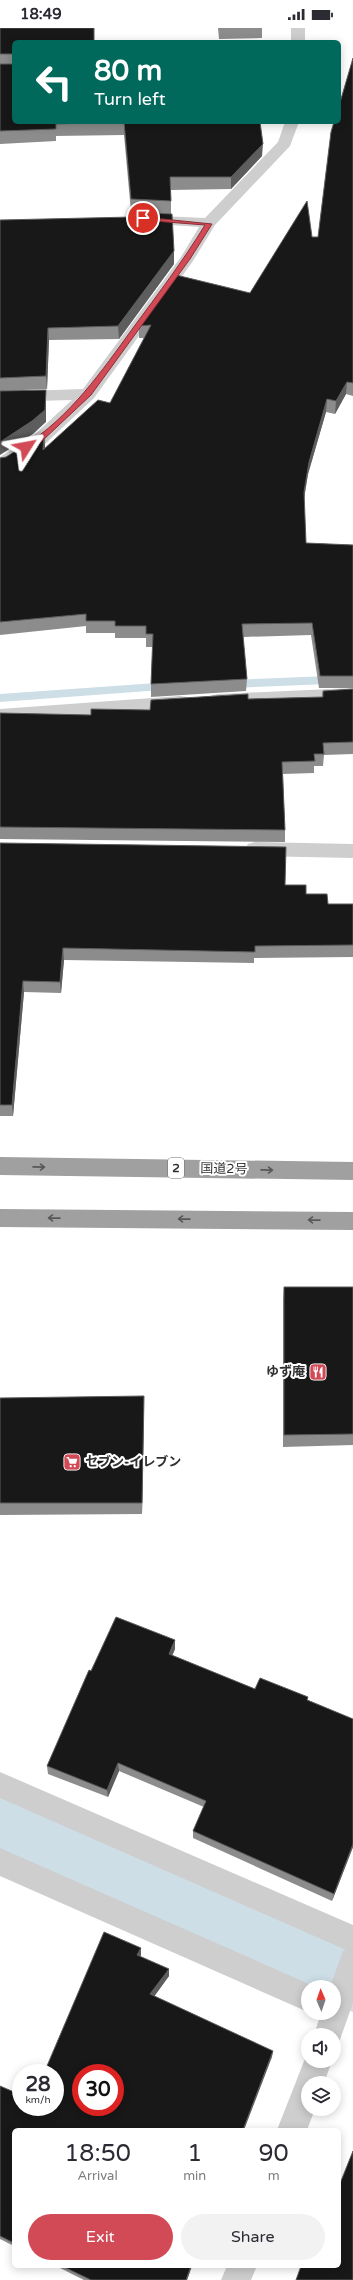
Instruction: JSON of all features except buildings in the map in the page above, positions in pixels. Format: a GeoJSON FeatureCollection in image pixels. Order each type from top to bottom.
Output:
{"type":"FeatureCollection","features":[{"type":"Feature","properties":{"kind":"highway","name":"国道2号"},"geometry":{"type":"LineString","coordinates":[[0,1166],[353,1171]]}},
{"type":"Feature","properties":{"kind":"highway"},"geometry":{"type":"LineString","coordinates":[[0,1218],[353,1221]]}},
{"type":"Feature","properties":{"kind":"street"},"geometry":{"type":"LineString","coordinates":[[298,28],[298,40]]}},
{"type":"Feature","properties":{"kind":"street"},"geometry":{"type":"LineString","coordinates":[[0,464],[40,439],[88,394],[188,258],[209,224],[285,143],[291,124]]}},
{"type":"Feature","properties":{"kind":"street"},"geometry":{"type":"LineString","coordinates":[[127,219],[209,224]]}},
{"type":"Feature","properties":{"kind":"street"},"geometry":{"type":"LineString","coordinates":[[0,397],[88,394]]}},
{"type":"Feature","properties":{"kind":"street"},"geometry":{"type":"LineString","coordinates":[[0,716],[198,701],[353,694]]}},
{"type":"Feature","properties":{"kind":"street"},"geometry":{"type":"LineString","coordinates":[[235,849],[353,851]]}},
{"type":"Feature","properties":{"kind":"street"},"geometry":{"type":"LineString","coordinates":[[0,1785],[353,1939]]}},
{"type":"Feature","properties":{"kind":"street"},"geometry":{"type":"LineString","coordinates":[[0,1862],[301,1995]]}},
{"type":"Feature","properties":{"kind":"street"},"geometry":{"type":"LineString","coordinates":[[341,2007],[353,1962]]}},
{"type":"Feature","properties":{"kind":"street"},"geometry":{"type":"LineString","coordinates":[[293,2128],[301,2106]]}},
{"type":"Feature","properties":{"kind":"street"},"geometry":{"type":"LineString","coordinates":[[236,2280],[241,2268]]}},
{"type":"Feature","properties":{"kind":"waterway"},"geometry":{"type":"LineString","coordinates":[[228,684],[353,679]]}},
{"type":"Feature","properties":{"kind":"waterway"},"geometry":{"type":"LineString","coordinates":[[0,698],[171,686]]}},
{"type":"Feature","properties":{"kind":"waterway"},"geometry":{"type":"LineString","coordinates":[[0,1825],[353,1981]]}},
{"type":"Feature","properties":{"kind":"place","name":"ゆず庵"},"geometry":{"type":"Point","coordinates":[318,1372]}},
{"type":"Feature","properties":{"kind":"place","name":"セブン-イレブン"},"geometry":{"type":"Point","coordinates":[72,1462]}},
{"type":"Feature","properties":{"kind":"route"},"geometry":{"type":"LineString","coordinates":[[26,447],[40,439],[88,394],[188,258],[209,224],[143,218]]}}]}
